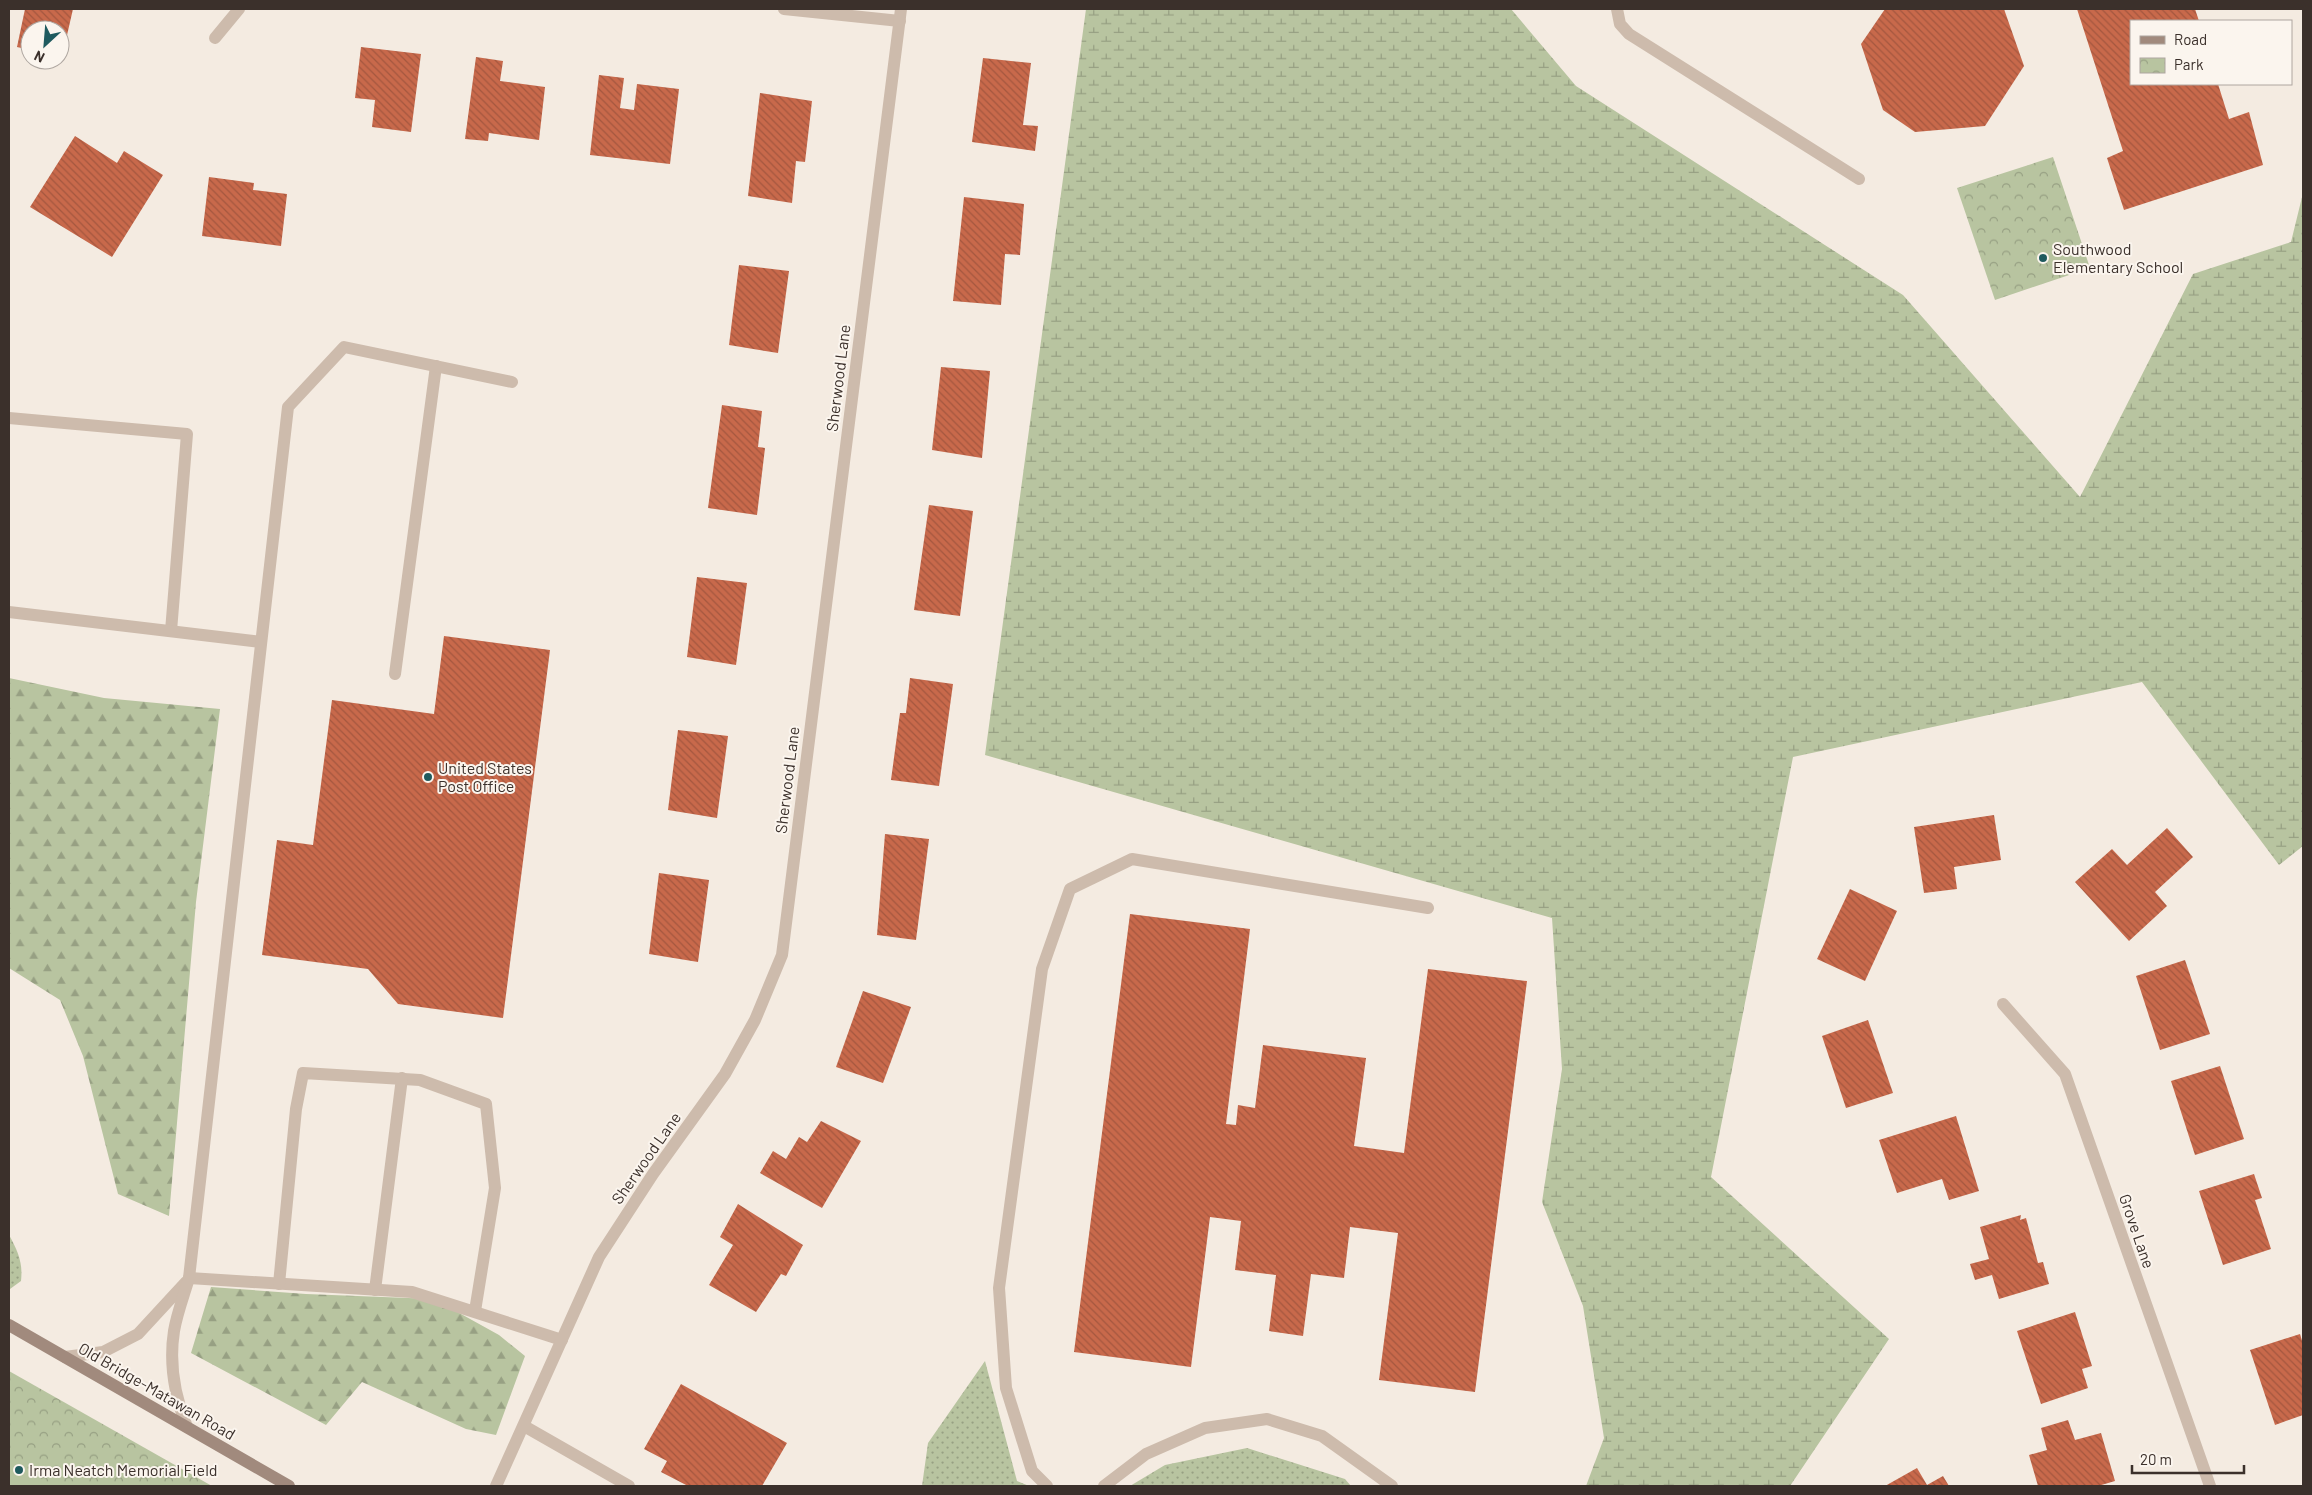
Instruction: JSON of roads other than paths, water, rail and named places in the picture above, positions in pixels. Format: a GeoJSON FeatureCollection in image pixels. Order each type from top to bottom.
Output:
{"type":"FeatureCollection","features":[{"type":"Feature","properties":{"kind":"main road","name":"Old Bridge-Matawan Road"},"geometry":{"type":"LineString","coordinates":[[9,1325],[289,1486]]}},
{"type":"Feature","properties":{"kind":"street"},"geometry":{"type":"LineString","coordinates":[[215,38],[240,9]]}},
{"type":"Feature","properties":{"kind":"street"},"geometry":{"type":"LineString","coordinates":[[784,9],[901,15]]}},
{"type":"Feature","properties":{"kind":"street"},"geometry":{"type":"LineString","coordinates":[[1617,9],[1620,24],[1629,34],[1859,180]]}},
{"type":"Feature","properties":{"kind":"street","name":"Sherwood Lane"},"geometry":{"type":"LineString","coordinates":[[496,1486],[599,1256],[653,1174],[725,1074],[755,1020],[782,955],[901,15]]}},
{"type":"Feature","properties":{"kind":"street"},"geometry":{"type":"LineString","coordinates":[[187,1427],[177,1402],[172,1363],[174,1331],[189,1278],[288,407],[344,347],[512,382]]}},
{"type":"Feature","properties":{"kind":"street"},"geometry":{"type":"LineString","coordinates":[[395,674],[436,366]]}},
{"type":"Feature","properties":{"kind":"street"},"geometry":{"type":"LineString","coordinates":[[9,418],[187,434],[171,631]]}},
{"type":"Feature","properties":{"kind":"street"},"geometry":{"type":"LineString","coordinates":[[9,612],[261,642]]}},
{"type":"Feature","properties":{"kind":"street"},"geometry":{"type":"LineString","coordinates":[[1047,1486],[1032,1471],[1006,1388],[999,1288],[1042,969],[1070,889],[1132,859],[1428,908]]}},
{"type":"Feature","properties":{"kind":"street","name":"Grove Lane"},"geometry":{"type":"LineString","coordinates":[[2003,1004],[2065,1074],[2210,1486]]}},
{"type":"Feature","properties":{"kind":"street"},"geometry":{"type":"LineString","coordinates":[[279,1284],[292,1147],[303,1073],[420,1080],[486,1104],[495,1188],[475,1311]]}},
{"type":"Feature","properties":{"kind":"street"},"geometry":{"type":"LineString","coordinates":[[375,1290],[402,1078]]}},
{"type":"Feature","properties":{"kind":"street"},"geometry":{"type":"LineString","coordinates":[[189,1278],[412,1292],[562,1340]]}},
{"type":"Feature","properties":{"kind":"street"},"geometry":{"type":"LineString","coordinates":[[65,1357],[104,1352],[138,1334],[189,1278]]}},
{"type":"Feature","properties":{"kind":"street"},"geometry":{"type":"LineString","coordinates":[[1104,1486],[1146,1454],[1205,1428],[1267,1419],[1322,1436],[1392,1486]]}},
{"type":"Feature","properties":{"kind":"street"},"geometry":{"type":"LineString","coordinates":[[524,1426],[629,1486]]}},
{"type":"Feature","properties":{"kind":"place","name":"Southwood Elementary School"},"geometry":{"type":"Point","coordinates":[2043,258]}},
{"type":"Feature","properties":{"kind":"place","name":"United States Post Office"},"geometry":{"type":"Point","coordinates":[428,777]}},
{"type":"Feature","properties":{"kind":"place","name":"Irma Neatch Memorial Field"},"geometry":{"type":"Point","coordinates":[19,1470]}}]}
